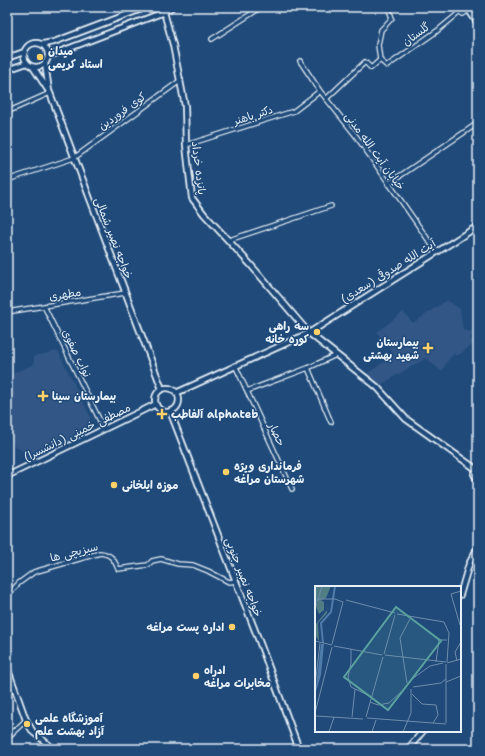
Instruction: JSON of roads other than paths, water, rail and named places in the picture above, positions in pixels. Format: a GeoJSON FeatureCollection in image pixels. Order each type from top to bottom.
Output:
{"type":"FeatureCollection","features":[{"type":"Feature","properties":{"kind":"street"},"geometry":{"type":"LineString","coordinates":[[7,58],[24,52],[32,43],[43,44],[62,39],[147,7]]}},
{"type":"Feature","properties":{"kind":"street"},"geometry":{"type":"LineString","coordinates":[[48,56],[164,12],[172,7]]}},
{"type":"Feature","properties":{"kind":"street"},"geometry":{"type":"LineString","coordinates":[[212,39],[257,10],[255,7]]}},
{"type":"Feature","properties":{"kind":"street"},"geometry":{"type":"LineString","coordinates":[[326,99],[365,62],[371,68],[380,60],[378,45],[381,30],[392,18],[388,7]]}},
{"type":"Feature","properties":{"kind":"street"},"geometry":{"type":"LineString","coordinates":[[471,8],[478,24]]}},
{"type":"Feature","properties":{"kind":"street","name":"گلستان"},"geometry":{"type":"LineString","coordinates":[[380,60],[387,66],[437,31],[460,12],[463,14],[471,8]]}},
{"type":"Feature","properties":{"kind":"street","name":"پانزده خرداد"},"geometry":{"type":"LineString","coordinates":[[164,12],[181,80],[185,106],[186,145],[192,198],[204,214],[229,240],[309,332],[380,390],[406,419],[477,469]]}},
{"type":"Feature","properties":{"kind":"street"},"geometry":{"type":"LineString","coordinates":[[43,44],[47,49],[48,56],[46,63],[50,93]]}},
{"type":"Feature","properties":{"kind":"street"},"geometry":{"type":"LineString","coordinates":[[24,52],[24,59],[33,67],[50,93]]}},
{"type":"Feature","properties":{"kind":"street","name":"خیابان آیت الله مدنی"},"geometry":{"type":"LineString","coordinates":[[300,61],[320,91],[356,136],[436,251]]}},
{"type":"Feature","properties":{"kind":"street"},"geometry":{"type":"LineString","coordinates":[[7,70],[27,63]]}},
{"type":"Feature","properties":{"kind":"street"},"geometry":{"type":"LineString","coordinates":[[33,67],[39,67],[46,63]]}},
{"type":"Feature","properties":{"kind":"street","name":"کوی فروردین"},"geometry":{"type":"LineString","coordinates":[[7,180],[74,158],[181,80]]}},
{"type":"Feature","properties":{"kind":"street","name":"دکتر باهنر"},"geometry":{"type":"LineString","coordinates":[[186,145],[294,111],[320,91]]}},
{"type":"Feature","properties":{"kind":"street"},"geometry":{"type":"LineString","coordinates":[[7,112],[50,93]]}},
{"type":"Feature","properties":{"kind":"street","name":"خواجه نصیر شمالی"},"geometry":{"type":"LineString","coordinates":[[50,93],[162,389]]}},
{"type":"Feature","properties":{"kind":"street"},"geometry":{"type":"LineString","coordinates":[[388,184],[478,123]]}},
{"type":"Feature","properties":{"kind":"street"},"geometry":{"type":"LineString","coordinates":[[229,240],[331,206]]}},
{"type":"Feature","properties":{"kind":"street","name":"آیت الله صدوقی (سعدی)"},"geometry":{"type":"LineString","coordinates":[[176,393],[309,332],[478,226]]}},
{"type":"Feature","properties":{"kind":"street","name":"مطهری"},"geometry":{"type":"LineString","coordinates":[[7,312],[125,294]]}},
{"type":"Feature","properties":{"kind":"street","name":"نواب صفوی"},"geometry":{"type":"LineString","coordinates":[[44,306],[104,429]]}},
{"type":"Feature","properties":{"kind":"street"},"geometry":{"type":"LineString","coordinates":[[246,391],[308,368],[336,355]]}},
{"type":"Feature","properties":{"kind":"street","name":"حصار"},"geometry":{"type":"LineString","coordinates":[[235,365],[292,489]]}},
{"type":"Feature","properties":{"kind":"street"},"geometry":{"type":"LineString","coordinates":[[308,368],[331,422]]}},
{"type":"Feature","properties":{"kind":"street"},"geometry":{"type":"LineString","coordinates":[[168,388],[176,393],[178,404],[170,412],[160,410],[156,404],[155,397],[162,389],[168,388]]}},
{"type":"Feature","properties":{"kind":"street","name":"مصطفی خمینی (دانشسرا)"},"geometry":{"type":"LineString","coordinates":[[7,476],[156,404]]}},
{"type":"Feature","properties":{"kind":"street","name":"خواجه نصیر جنوبی"},"geometry":{"type":"LineString","coordinates":[[170,412],[236,581],[299,749]]}},
{"type":"Feature","properties":{"kind":"street"},"geometry":{"type":"LineString","coordinates":[[477,469],[474,476],[478,481]]}},
{"type":"Feature","properties":{"kind":"street"},"geometry":{"type":"LineString","coordinates":[[461,592],[469,564],[478,547]]}},
{"type":"Feature","properties":{"kind":"street","name":"سبزیچی ها"},"geometry":{"type":"LineString","coordinates":[[7,596],[19,582],[34,572],[100,553],[108,554],[112,557],[118,569],[148,565],[152,561],[161,559],[201,568],[229,582],[236,581]]}},
{"type":"Feature","properties":{"kind":"street"},"geometry":{"type":"LineString","coordinates":[[7,667],[26,720],[34,732],[54,749]]}},
{"type":"Feature","properties":{"kind":"street"},"geometry":{"type":"LineString","coordinates":[[7,738],[26,720]]}},
{"type":"Feature","properties":{"kind":"street"},"geometry":{"type":"LineString","coordinates":[[408,749],[422,732]]}},
{"type":"Feature","properties":{"kind":"place","name":"میدان استاد کریمی"},"geometry":{"type":"Point","coordinates":[40,57]}},
{"type":"Feature","properties":{"kind":"place","name":"سه راهی کوره خانه"},"geometry":{"type":"Point","coordinates":[317,332]}},
{"type":"Feature","properties":{"kind":"place","name":"بیمارستان شهید بهشتی"},"geometry":{"type":"Point","coordinates":[428,348]}},
{"type":"Feature","properties":{"kind":"place","name":"بیمارستان سینا"},"geometry":{"type":"Point","coordinates":[43,396]}},
{"type":"Feature","properties":{"kind":"place","name":"آلفاطب alphateb"},"geometry":{"type":"Point","coordinates":[162,414]}},
{"type":"Feature","properties":{"kind":"place","name":"فرمانداری ویژه شهرستان مراغه"},"geometry":{"type":"Point","coordinates":[226,472]}},
{"type":"Feature","properties":{"kind":"place","name":"موزه ایلخانی"},"geometry":{"type":"Point","coordinates":[114,485]}},
{"type":"Feature","properties":{"kind":"place","name":"اداره پست مراغه"},"geometry":{"type":"Point","coordinates":[232,627]}},
{"type":"Feature","properties":{"kind":"place","name":"ادراه مخابرات مراغه"},"geometry":{"type":"Point","coordinates":[196,676]}},
{"type":"Feature","properties":{"kind":"place","name":"آموزشگاه علمی آزاد بهشت علم"},"geometry":{"type":"Point","coordinates":[27,724]}}]}
